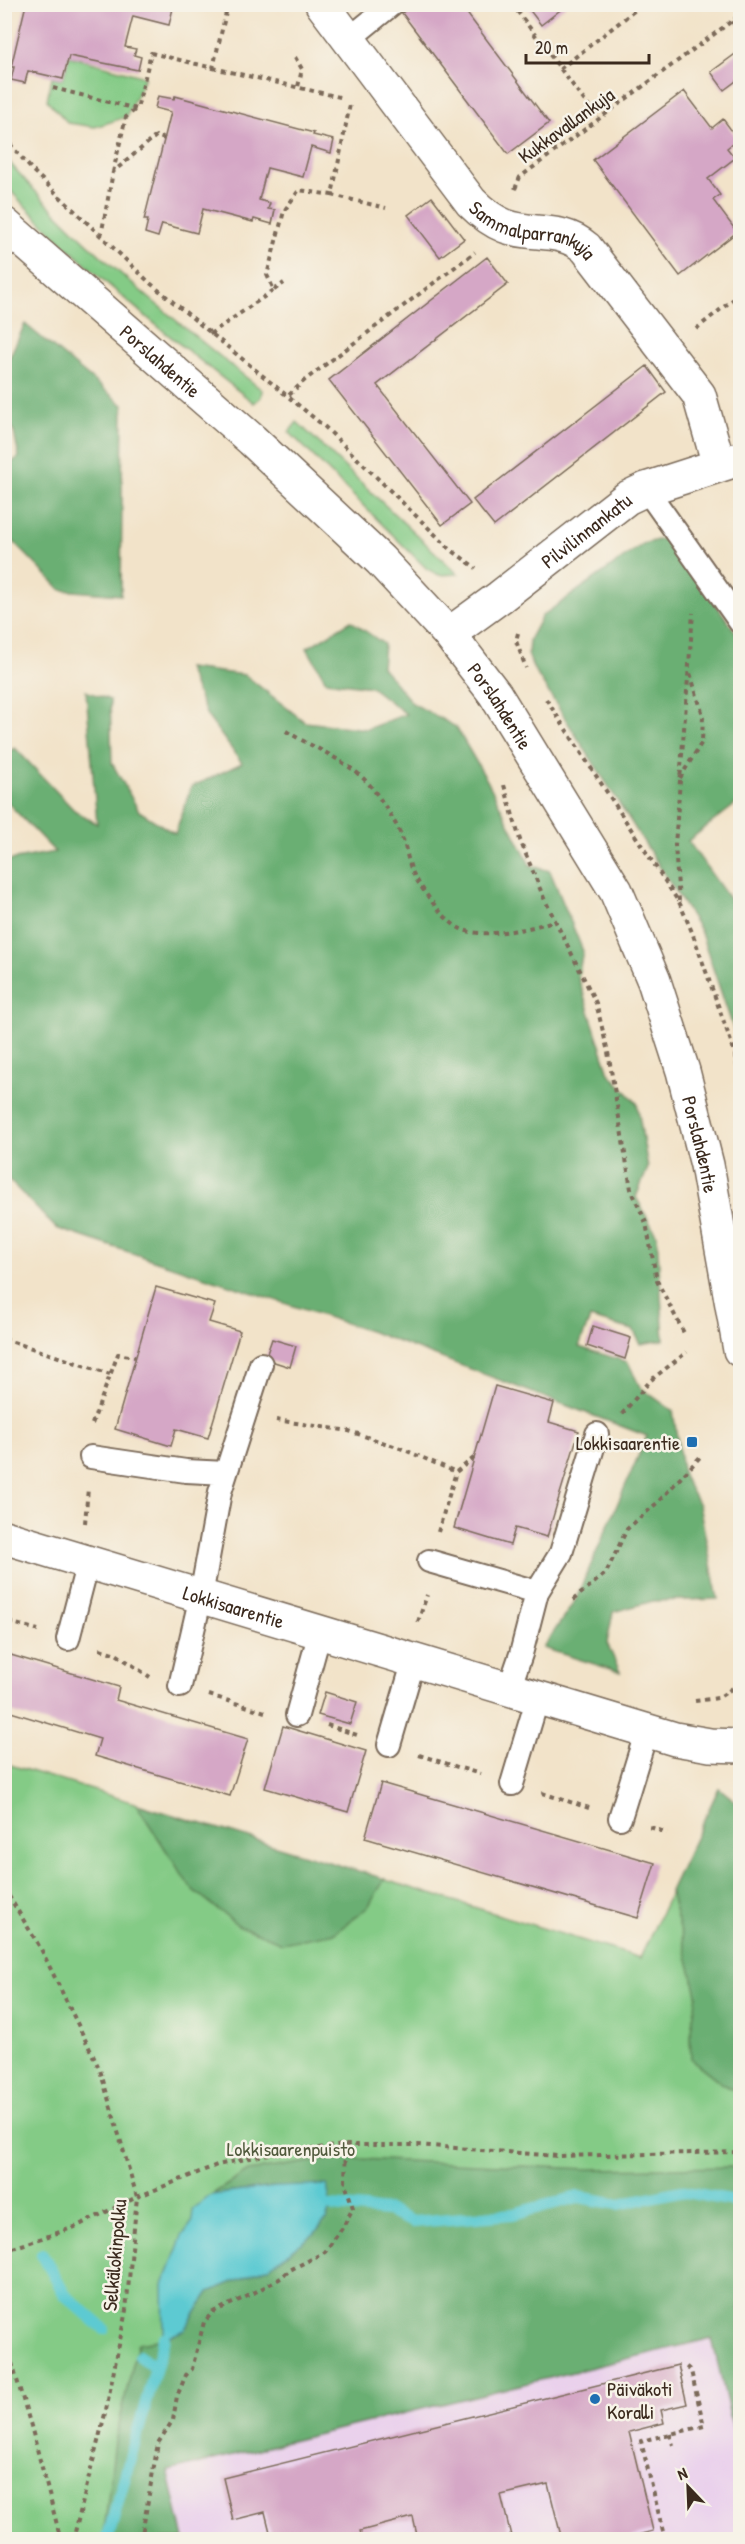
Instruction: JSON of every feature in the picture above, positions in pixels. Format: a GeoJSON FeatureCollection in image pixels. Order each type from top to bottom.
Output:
{"type":"FeatureCollection","features":[{"type":"Feature","properties":{"kind":"street","name":"Sammalparrankuja"},"geometry":{"type":"LineString","coordinates":[[322,4],[471,202],[485,215],[507,227],[574,237],[586,248],[699,395],[730,462]]}},
{"type":"Feature","properties":{"kind":"street","name":"Porslahdentie"},"geometry":{"type":"LineString","coordinates":[[4,224],[252,441],[380,560],[448,634],[495,694],[616,891],[654,981],[683,1071],[707,1165],[741,1350]]}},
{"type":"Feature","properties":{"kind":"street","name":"Pilvilinnankatu"},"geometry":{"type":"LineString","coordinates":[[448,634],[500,597],[611,509],[646,489],[730,462]]}},
{"type":"Feature","properties":{"kind":"street","name":"Lokkisaarentie"},"geometry":{"type":"LineString","coordinates":[[4,1537],[675,1738],[710,1745],[741,1746]]}},
{"type":"Feature","properties":{"kind":"lane"},"geometry":{"type":"LineString","coordinates":[[349,39],[393,4]]}},
{"type":"Feature","properties":{"kind":"lane"},"geometry":{"type":"LineString","coordinates":[[646,489],[741,622]]}},
{"type":"Feature","properties":{"kind":"lane"},"geometry":{"type":"LineString","coordinates":[[180,1686],[201,1596],[220,1492],[261,1364]]}},
{"type":"Feature","properties":{"kind":"lane"},"geometry":{"type":"LineString","coordinates":[[512,1784],[523,1693],[521,1654],[537,1592],[561,1553],[597,1434]]}},
{"type":"Feature","properties":{"kind":"lane"},"geometry":{"type":"LineString","coordinates":[[91,1457],[186,1471],[226,1473]]}},
{"type":"Feature","properties":{"kind":"lane"},"geometry":{"type":"LineString","coordinates":[[429,1561],[537,1592]]}},
{"type":"Feature","properties":{"kind":"lane"},"geometry":{"type":"LineString","coordinates":[[68,1640],[88,1562]]}},
{"type":"Feature","properties":{"kind":"lane"},"geometry":{"type":"LineString","coordinates":[[297,1715],[320,1632]]}},
{"type":"Feature","properties":{"kind":"lane"},"geometry":{"type":"LineString","coordinates":[[389,1745],[414,1660]]}},
{"type":"Feature","properties":{"kind":"lane"},"geometry":{"type":"LineString","coordinates":[[620,1818],[647,1730]]}},
{"type":"Feature","properties":{"kind":"path"},"geometry":{"type":"LineString","coordinates":[[213,68],[228,4]]}},
{"type":"Feature","properties":{"kind":"path"},"geometry":{"type":"LineString","coordinates":[[512,4],[598,119]]}},
{"type":"Feature","properties":{"kind":"path"},"geometry":{"type":"LineString","coordinates":[[560,69],[643,4]]}},
{"type":"Feature","properties":{"kind":"path","name":"Kukkavallankuja"},"geometry":{"type":"LineString","coordinates":[[513,195],[520,177],[741,15]]}},
{"type":"Feature","properties":{"kind":"path"},"geometry":{"type":"LineString","coordinates":[[732,21],[741,33]]}},
{"type":"Feature","properties":{"kind":"path"},"geometry":{"type":"LineString","coordinates":[[101,237],[112,172],[126,117],[137,109],[152,53],[368,104],[393,98]]}},
{"type":"Feature","properties":{"kind":"path"},"geometry":{"type":"LineString","coordinates":[[295,57],[302,69],[298,87]]}},
{"type":"Feature","properties":{"kind":"path"},"geometry":{"type":"LineString","coordinates":[[53,88],[137,109]]}},
{"type":"Feature","properties":{"kind":"path"},"geometry":{"type":"LineString","coordinates":[[332,195],[351,100]]}},
{"type":"Feature","properties":{"kind":"path"},"geometry":{"type":"LineString","coordinates":[[112,172],[156,136],[165,139]]}},
{"type":"Feature","properties":{"kind":"path"},"geometry":{"type":"LineString","coordinates":[[4,137],[33,171],[101,237],[210,334],[289,395],[450,549],[480,571]]}},
{"type":"Feature","properties":{"kind":"path"},"geometry":{"type":"LineString","coordinates":[[274,290],[267,274],[284,212],[299,190],[386,208]]}},
{"type":"Feature","properties":{"kind":"path"},"geometry":{"type":"LineString","coordinates":[[289,395],[305,380],[476,252],[485,250]]}},
{"type":"Feature","properties":{"kind":"path"},"geometry":{"type":"LineString","coordinates":[[210,334],[284,283]]}},
{"type":"Feature","properties":{"kind":"path"},"geometry":{"type":"LineString","coordinates":[[695,330],[741,294]]}},
{"type":"Feature","properties":{"kind":"path"},"geometry":{"type":"LineString","coordinates":[[680,904],[675,845],[678,781],[685,731],[697,558]]}},
{"type":"Feature","properties":{"kind":"path"},"geometry":{"type":"LineString","coordinates":[[678,781],[702,742],[704,715],[689,670]]}},
{"type":"Feature","properties":{"kind":"path"},"geometry":{"type":"LineString","coordinates":[[286,731],[344,762],[372,788],[403,838],[414,874],[447,920],[462,930],[484,932],[519,931],[555,920]]}},
{"type":"Feature","properties":{"kind":"path"},"geometry":{"type":"LineString","coordinates":[[502,776],[520,840],[555,920],[596,1003],[608,1052],[631,1189],[646,1223],[657,1281],[684,1333]]}},
{"type":"Feature","properties":{"kind":"path"},"geometry":{"type":"LineString","coordinates":[[4,1339],[110,1374]]}},
{"type":"Feature","properties":{"kind":"path"},"geometry":{"type":"LineString","coordinates":[[597,1434],[609,1429],[651,1380],[687,1352]]}},
{"type":"Feature","properties":{"kind":"path"},"geometry":{"type":"LineString","coordinates":[[244,1417],[350,1431],[400,1448],[456,1472]]}},
{"type":"Feature","properties":{"kind":"path"},"geometry":{"type":"LineString","coordinates":[[568,1606],[574,1598],[606,1573],[627,1528],[657,1503],[702,1455]]}},
{"type":"Feature","properties":{"kind":"path"},"geometry":{"type":"LineString","coordinates":[[417,1624],[427,1592],[429,1561],[456,1472],[475,1457]]}},
{"type":"Feature","properties":{"kind":"path"},"geometry":{"type":"LineString","coordinates":[[9,1622],[116,1654],[148,1676],[276,1715],[277,1708],[667,1833]]}},
{"type":"Feature","properties":{"kind":"path","name":"Selkälokinpolku"},"geometry":{"type":"LineString","coordinates":[[4,1888],[41,1949],[100,2070],[137,2197],[126,2310],[106,2410],[74,2540]]}},
{"type":"Feature","properties":{"kind":"path"},"geometry":{"type":"LineString","coordinates":[[141,2540],[158,2443],[173,2421],[177,2396],[186,2375],[192,2369],[204,2322],[213,2312],[248,2296],[325,2252],[353,2208],[345,2182],[346,2145]]}},
{"type":"Feature","properties":{"kind":"path"},"geometry":{"type":"LineString","coordinates":[[4,2251],[75,2227],[137,2197],[217,2165],[274,2153],[346,2145],[418,2145],[557,2156],[741,2152]]}},
{"type":"Feature","properties":{"kind":"path"},"geometry":{"type":"LineString","coordinates":[[5,2342],[32,2426],[60,2540]]}},
{"type":"Feature","properties":{"kind":"path"},"geometry":{"type":"LineString","coordinates":[[665,2540],[640,2441],[704,2426],[692,2371],[683,2364]]}},
{"type":"Feature","properties":{"kind":"path"},"geometry":{"type":"LineString","coordinates":[[670,2434],[673,2445]]}},
{"type":"Feature","properties":{"kind":"shaded area","name":"Päiväkoti Koralli"},"geometry":{"type":"Polygon","coordinates":[[[712,2338],[740,2459],[740,2539],[184,2539],[167,2471],[712,2338]]]}},
{"type":"Feature","properties":{"kind":"green space"},"geometry":{"type":"Polygon","coordinates":[[[69,56],[145,77],[126,117],[95,127],[68,123],[47,100],[52,77],[63,79],[69,56]]]}},
{"type":"Feature","properties":{"kind":"green space"},"geometry":{"type":"Polygon","coordinates":[[[4,156],[63,220],[127,279],[262,390],[261,397],[254,403],[157,325],[63,244],[5,185],[4,156]]]}},
{"type":"Feature","properties":{"kind":"green space"},"geometry":{"type":"Polygon","coordinates":[[[25,324],[123,405],[121,595],[61,590],[5,533],[5,467],[19,457],[13,428],[5,423],[5,367],[25,324]]]}},
{"type":"Feature","properties":{"kind":"green space"},"geometry":{"type":"Polygon","coordinates":[[[297,422],[458,574],[439,575],[427,569],[289,432],[297,422]]]}},
{"type":"Feature","properties":{"kind":"green space"},"geometry":{"type":"Polygon","coordinates":[[[668,537],[740,638],[740,801],[688,841],[740,914],[740,1048],[700,930],[533,668],[528,654],[529,640],[542,616],[643,544],[668,537]]]}},
{"type":"Feature","properties":{"kind":"green space"},"geometry":{"type":"Polygon","coordinates":[[[351,621],[384,644],[382,667],[412,703],[456,727],[488,782],[530,865],[550,871],[583,951],[578,977],[609,1073],[637,1103],[648,1168],[636,1197],[657,1236],[664,1340],[641,1344],[633,1330],[590,1318],[579,1347],[628,1362],[640,1387],[673,1411],[683,1476],[699,1505],[718,1599],[653,1601],[613,1612],[607,1643],[620,1672],[543,1648],[576,1599],[647,1436],[375,1333],[56,1228],[5,1176],[5,861],[55,852],[5,800],[5,753],[15,748],[74,810],[97,824],[86,691],[110,700],[112,763],[139,811],[175,834],[191,787],[242,763],[207,716],[187,668],[245,675],[305,722],[367,729],[406,714],[371,687],[326,681],[307,648],[351,621]]]}},
{"type":"Feature","properties":{"kind":"green space","name":"Lokkisaarenpuisto"},"geometry":{"type":"Polygon","coordinates":[[[4,1763],[640,1958],[719,1788],[740,1805],[740,2459],[712,2338],[168,2471],[184,2539],[5,2539],[4,1763]]]}},
{"type":"Feature","properties":{"kind":"green space"},"geometry":{"type":"Polygon","coordinates":[[[719,1788],[740,1805],[740,2093],[723,2084],[691,2059],[690,2036],[697,1994],[670,1891],[719,1788]]]}},
{"type":"Feature","properties":{"kind":"green space"},"geometry":{"type":"Polygon","coordinates":[[[136,1804],[385,1879],[368,1907],[335,1933],[282,1943],[238,1925],[190,1887],[136,1804]]]}},
{"type":"Feature","properties":{"kind":"green space"},"geometry":{"type":"Polygon","coordinates":[[[337,2158],[589,2169],[740,2167],[740,2459],[712,2338],[168,2471],[184,2539],[103,2540],[115,2441],[138,2343],[164,2339],[184,2330],[209,2292],[269,2267],[314,2234],[326,2220],[331,2205],[274,2187],[211,2195],[248,2171],[337,2158]]]}},
{"type":"Feature","properties":{"kind":"water"},"geometry":{"type":"Polygon","coordinates":[[[327,2185],[331,2206],[326,2220],[314,2234],[269,2267],[209,2292],[184,2330],[164,2339],[163,2285],[182,2236],[193,2221],[192,2210],[211,2195],[274,2187],[327,2185]]]}},
{"type":"Feature","properties":{"kind":"building"},"geometry":{"type":"Polygon","coordinates":[[[26,4],[174,4],[169,25],[133,16],[125,47],[136,49],[134,55],[141,57],[138,70],[69,56],[63,79],[28,71],[25,83],[11,80],[14,67],[11,67],[26,4]]]}},
{"type":"Feature","properties":{"kind":"building"},"geometry":{"type":"Polygon","coordinates":[[[413,4],[460,4],[549,123],[508,154],[402,13],[413,4]]]}},
{"type":"Feature","properties":{"kind":"building"},"geometry":{"type":"Polygon","coordinates":[[[525,4],[568,4],[541,25],[525,4]]]}},
{"type":"Feature","properties":{"kind":"building"},"geometry":{"type":"Polygon","coordinates":[[[738,52],[740,78],[724,90],[711,72],[738,52]]]}},
{"type":"Feature","properties":{"kind":"building"},"geometry":{"type":"Polygon","coordinates":[[[684,91],[712,128],[723,119],[738,139],[727,148],[735,158],[708,179],[720,195],[713,200],[737,232],[680,276],[593,160],[684,91]]]}},
{"type":"Feature","properties":{"kind":"building"},"geometry":{"type":"Polygon","coordinates":[[[158,96],[174,99],[175,96],[314,133],[313,135],[334,140],[331,153],[311,147],[303,177],[267,168],[259,200],[270,203],[268,209],[275,210],[272,224],[254,219],[253,222],[203,209],[197,233],[162,224],[158,237],[145,233],[148,220],[144,220],[171,112],[155,108],[158,96]]]}},
{"type":"Feature","properties":{"kind":"building"},"geometry":{"type":"Polygon","coordinates":[[[432,197],[464,239],[440,257],[408,215],[432,197]]]}},
{"type":"Feature","properties":{"kind":"building"},"geometry":{"type":"Polygon","coordinates":[[[487,257],[508,284],[377,385],[470,504],[442,525],[329,380],[487,257]]]}},
{"type":"Feature","properties":{"kind":"building"},"geometry":{"type":"Polygon","coordinates":[[[647,366],[666,392],[494,526],[473,500],[647,366]]]}},
{"type":"Feature","properties":{"kind":"building"},"geometry":{"type":"Polygon","coordinates":[[[156,1287],[215,1304],[209,1322],[240,1331],[208,1438],[176,1429],[171,1446],[115,1429],[156,1287]]]}},
{"type":"Feature","properties":{"kind":"building"},"geometry":{"type":"Polygon","coordinates":[[[593,1326],[631,1338],[625,1359],[587,1346],[593,1326]]]}},
{"type":"Feature","properties":{"kind":"building"},"geometry":{"type":"Polygon","coordinates":[[[272,1339],[296,1346],[290,1367],[265,1359],[272,1339]]]}},
{"type":"Feature","properties":{"kind":"building"},"geometry":{"type":"Polygon","coordinates":[[[495,1386],[554,1403],[549,1422],[579,1431],[547,1537],[515,1528],[510,1545],[454,1528],[495,1386]]]}},
{"type":"Feature","properties":{"kind":"building"},"geometry":{"type":"Polygon","coordinates":[[[4,1653],[119,1687],[116,1700],[248,1739],[230,1796],[95,1756],[100,1739],[4,1710],[4,1653]]]}},
{"type":"Feature","properties":{"kind":"building"},"geometry":{"type":"Polygon","coordinates":[[[325,1692],[357,1702],[350,1724],[318,1715],[325,1692]]]}},
{"type":"Feature","properties":{"kind":"building"},"geometry":{"type":"Polygon","coordinates":[[[283,1726],[366,1751],[348,1812],[265,1788],[283,1726]]]}},
{"type":"Feature","properties":{"kind":"building"},"geometry":{"type":"Polygon","coordinates":[[[381,1783],[655,1863],[638,1918],[365,1838],[381,1783]]]}},
{"type":"Feature","properties":{"kind":"building"},"geometry":{"type":"Polygon","coordinates":[[[678,2365],[687,2404],[661,2410],[664,2423],[629,2432],[653,2531],[619,2540],[562,2540],[548,2484],[501,2495],[512,2540],[418,2540],[413,2517],[360,2531],[363,2540],[272,2540],[265,2512],[233,2520],[223,2478],[678,2365]]]}},
{"type":"Feature","properties":{"kind":"waterway"},"geometry":{"type":"LineString","coordinates":[[331,2206],[388,2211],[413,2222],[513,2214],[578,2197],[619,2204],[680,2191],[740,2202]]}},
{"type":"Feature","properties":{"kind":"waterway"},"geometry":{"type":"LineString","coordinates":[[42,2254],[65,2295],[104,2329]]}},
{"type":"Feature","properties":{"kind":"waterway"},"geometry":{"type":"LineString","coordinates":[[107,2540],[164,2339]]}},
{"type":"Feature","properties":{"kind":"waterway"},"geometry":{"type":"LineString","coordinates":[[140,2356],[156,2368]]}},
{"type":"Feature","properties":{"kind":"place","name":"Lokkisaarentie"},"geometry":{"type":"Point","coordinates":[692,1442]}},
{"type":"Feature","properties":{"kind":"place","name":"Päiväkoti Koralli"},"geometry":{"type":"Point","coordinates":[595,2399]}}]}
